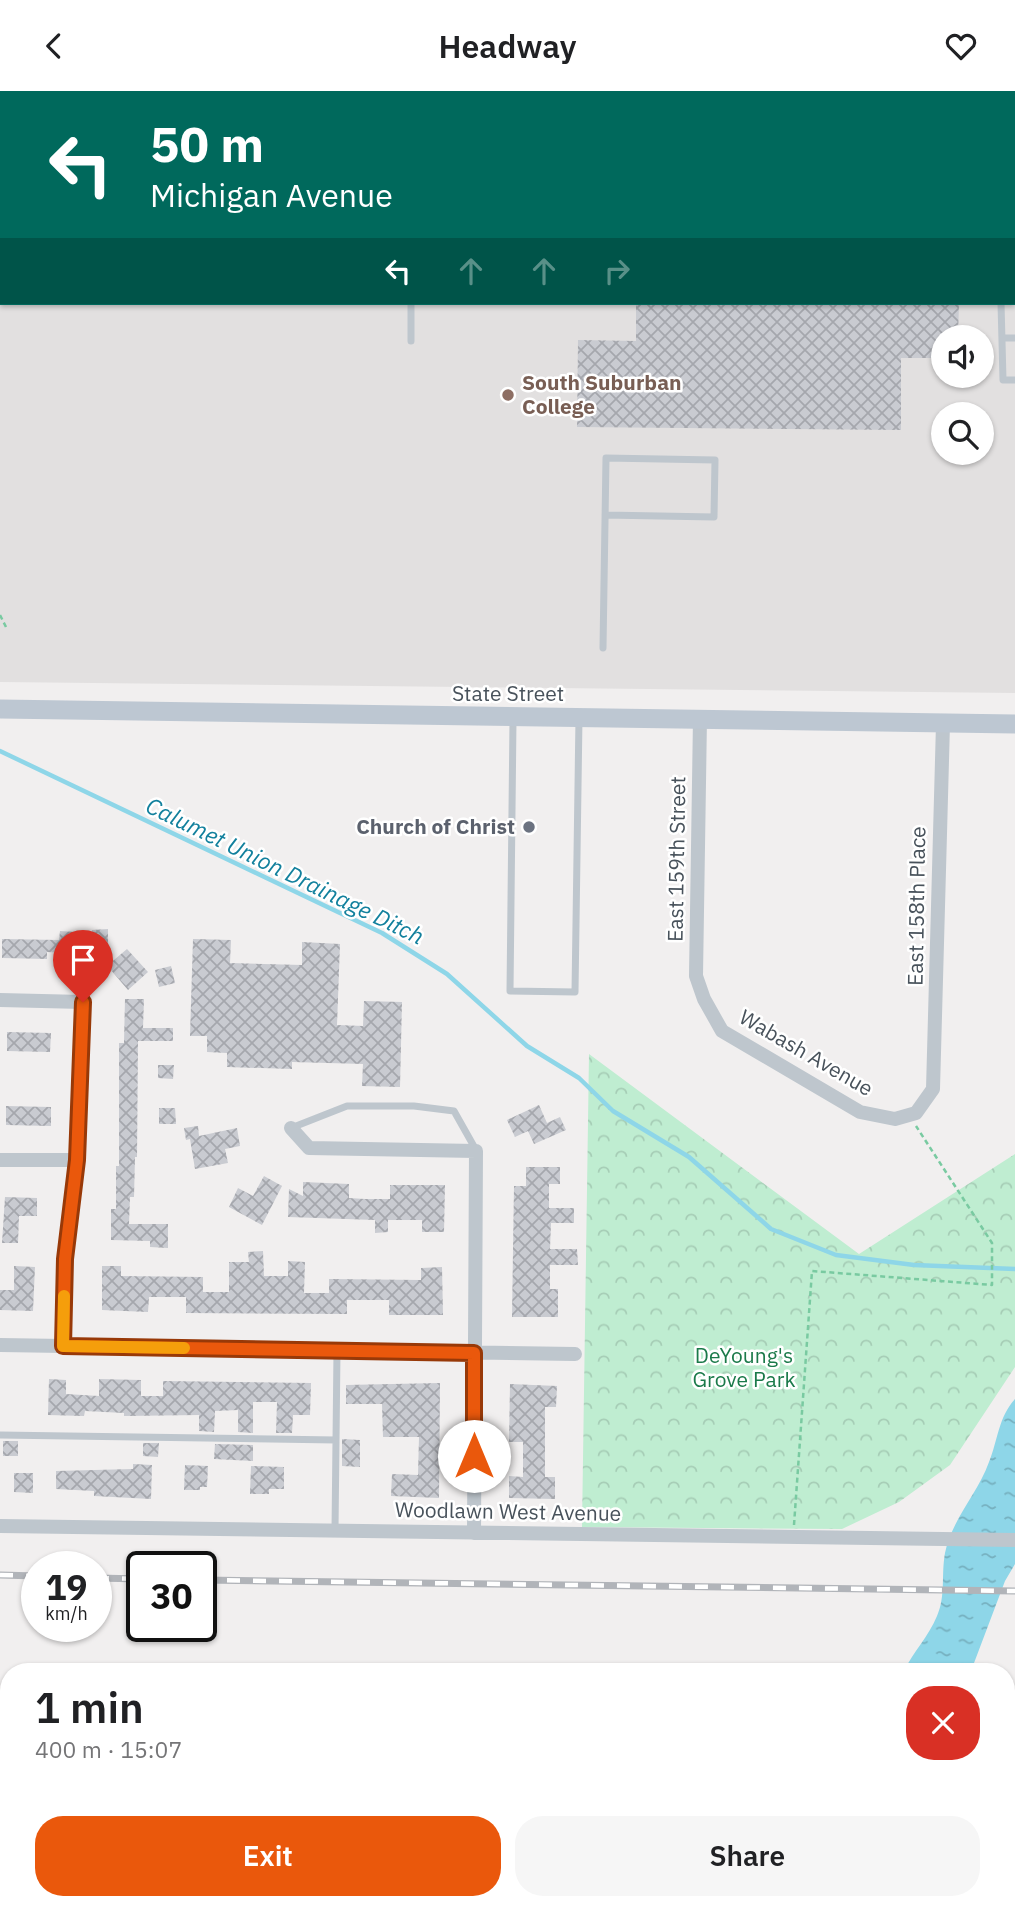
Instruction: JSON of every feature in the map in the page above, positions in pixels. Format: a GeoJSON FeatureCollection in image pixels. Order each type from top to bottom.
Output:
{"type":"FeatureCollection","features":[{"type":"Feature","properties":{"kind":"main road","name":"State Street"},"geometry":{"type":"LineString","coordinates":[[0,709],[1015,725]]}},
{"type":"Feature","properties":{"kind":"street","name":"East 159th Street"},"geometry":{"type":"LineString","coordinates":[[700,718],[696,977],[704,999]]}},
{"type":"Feature","properties":{"kind":"street","name":"East 158th Place"},"geometry":{"type":"LineString","coordinates":[[908,1115],[916,1113],[933,1089],[943,724]]}},
{"type":"Feature","properties":{"kind":"street","name":"Wabash Avenue"},"geometry":{"type":"LineString","coordinates":[[704,999],[723,1031],[860,1112],[895,1119],[908,1115]]}},
{"type":"Feature","properties":{"kind":"street"},"geometry":{"type":"LineString","coordinates":[[0,1000],[83,1002],[77,1160],[65,1259],[63,1346]]}},
{"type":"Feature","properties":{"kind":"street"},"geometry":{"type":"LineString","coordinates":[[291,1128],[309,1148],[476,1151],[474,1533]]}},
{"type":"Feature","properties":{"kind":"street"},"geometry":{"type":"LineString","coordinates":[[0,1160],[77,1160]]}},
{"type":"Feature","properties":{"kind":"street"},"geometry":{"type":"LineString","coordinates":[[0,1345],[575,1354]]}},
{"type":"Feature","properties":{"kind":"street","name":"Woodlawn West Avenue"},"geometry":{"type":"LineString","coordinates":[[0,1526],[1015,1541]]}},
{"type":"Feature","properties":{"kind":"lane"},"geometry":{"type":"LineString","coordinates":[[411,305],[411,341]]}},
{"type":"Feature","properties":{"kind":"lane"},"geometry":{"type":"LineString","coordinates":[[1001,305],[1003,380],[1015,380]]}},
{"type":"Feature","properties":{"kind":"lane"},"geometry":{"type":"LineString","coordinates":[[1002,338],[1015,338]]}},
{"type":"Feature","properties":{"kind":"lane"},"geometry":{"type":"LineString","coordinates":[[603,648],[606,458],[715,460],[714,517],[606,515]]}},
{"type":"Feature","properties":{"kind":"lane"},"geometry":{"type":"LineString","coordinates":[[513,717],[510,991],[575,992],[579,717]]}},
{"type":"Feature","properties":{"kind":"lane"},"geometry":{"type":"LineString","coordinates":[[291,1128],[347,1106],[440,1109],[454,1111],[476,1151]]}},
{"type":"Feature","properties":{"kind":"lane"},"geometry":{"type":"LineString","coordinates":[[335,1531],[337,1351]]}},
{"type":"Feature","properties":{"kind":"lane"},"geometry":{"type":"LineString","coordinates":[[0,1435],[336,1440]]}},
{"type":"Feature","properties":{"kind":"path"},"geometry":{"type":"LineString","coordinates":[[0,615],[6,627]]}},
{"type":"Feature","properties":{"kind":"path"},"geometry":{"type":"LineString","coordinates":[[793,1538],[812,1271],[992,1285],[992,1243],[908,1115]]}},
{"type":"Feature","properties":{"kind":"shaded area","name":"South Suburban College"},"geometry":{"type":"Polygon","coordinates":[[[0,305],[1015,305],[1015,693],[0,682],[0,305]]]}},
{"type":"Feature","properties":{"kind":"green space","name":"DeYoung's Grove Park"},"geometry":{"type":"Polygon","coordinates":[[[589,1054],[859,1254],[1015,1154],[1015,1367],[950,1465],[899,1502],[842,1529],[582,1527],[589,1054]]]}},
{"type":"Feature","properties":{"kind":"water"},"geometry":{"type":"Polygon","coordinates":[[[1015,1399],[1015,1564],[1005,1581],[974,1663],[909,1663],[937,1616],[948,1541],[984,1474],[1009,1406],[1015,1399]]]}},
{"type":"Feature","properties":{"kind":"building","name":"South Suburban College"},"geometry":{"type":"Polygon","coordinates":[[[636,305],[959,305],[958,325],[931,325],[931,358],[901,358],[901,430],[577,427],[578,340],[636,341],[636,305]]]}},
{"type":"Feature","properties":{"kind":"building"},"geometry":{"type":"Polygon","coordinates":[[[108,929],[108,965],[127,949],[148,972],[128,990],[98,955],[47,952],[47,959],[2,958],[2,939],[59,940],[60,931],[92,933],[92,930],[108,929]]]}},
{"type":"Feature","properties":{"kind":"building"},"geometry":{"type":"Polygon","coordinates":[[[193,939],[231,940],[230,963],[302,965],[302,942],[340,944],[337,1025],[363,1026],[364,1001],[402,1002],[400,1087],[362,1086],[363,1064],[292,1062],[292,1069],[227,1067],[227,1053],[207,1052],[207,1036],[190,1036],[193,939]]]}},
{"type":"Feature","properties":{"kind":"building"},"geometry":{"type":"Polygon","coordinates":[[[171,966],[175,983],[159,987],[155,970],[171,966]]]}},
{"type":"Feature","properties":{"kind":"building"},"geometry":{"type":"Polygon","coordinates":[[[125,999],[144,999],[143,1028],[173,1028],[173,1041],[138,1041],[137,1157],[134,1197],[130,1197],[129,1224],[168,1224],[168,1248],[150,1247],[150,1241],[111,1240],[111,1209],[116,1209],[116,1166],[119,1166],[119,1043],[124,1043],[125,999]]]}},
{"type":"Feature","properties":{"kind":"building"},"geometry":{"type":"Polygon","coordinates":[[[7,1032],[51,1033],[50,1052],[7,1051],[7,1032]]]}},
{"type":"Feature","properties":{"kind":"building"},"geometry":{"type":"Polygon","coordinates":[[[158,1065],[174,1065],[173,1079],[158,1078],[158,1065]]]}},
{"type":"Feature","properties":{"kind":"building"},"geometry":{"type":"Polygon","coordinates":[[[539,1105],[547,1123],[560,1117],[566,1130],[534,1144],[528,1131],[515,1137],[507,1120],[539,1105]]]}},
{"type":"Feature","properties":{"kind":"building"},"geometry":{"type":"Polygon","coordinates":[[[6,1106],[51,1107],[51,1126],[6,1125],[6,1106]]]}},
{"type":"Feature","properties":{"kind":"building"},"geometry":{"type":"Polygon","coordinates":[[[159,1108],[175,1108],[176,1124],[159,1124],[159,1108]]]}},
{"type":"Feature","properties":{"kind":"building"},"geometry":{"type":"Polygon","coordinates":[[[198,1126],[199,1136],[237,1128],[240,1146],[225,1149],[228,1163],[195,1169],[190,1139],[186,1140],[184,1128],[198,1126]]]}},
{"type":"Feature","properties":{"kind":"building"},"geometry":{"type":"Polygon","coordinates":[[[526,1167],[560,1167],[560,1184],[549,1184],[549,1208],[574,1208],[574,1223],[551,1223],[550,1249],[577,1249],[578,1265],[550,1265],[550,1289],[558,1289],[558,1317],[512,1317],[514,1186],[526,1186],[526,1167]]]}},
{"type":"Feature","properties":{"kind":"building"},"geometry":{"type":"Polygon","coordinates":[[[264,1176],[282,1186],[262,1225],[229,1207],[238,1188],[253,1196],[264,1176]]]}},
{"type":"Feature","properties":{"kind":"building"},"geometry":{"type":"Polygon","coordinates":[[[303,1182],[349,1184],[349,1198],[365,1199],[390,1199],[390,1185],[445,1185],[444,1232],[422,1232],[422,1220],[388,1220],[388,1232],[375,1233],[375,1220],[288,1217],[289,1189],[303,1196],[303,1182]]]}},
{"type":"Feature","properties":{"kind":"building"},"geometry":{"type":"Polygon","coordinates":[[[5,1197],[37,1198],[37,1216],[19,1216],[18,1243],[2,1243],[5,1197]]]}},
{"type":"Feature","properties":{"kind":"building"},"geometry":{"type":"Polygon","coordinates":[[[263,1251],[264,1276],[288,1276],[288,1261],[305,1262],[304,1293],[329,1293],[329,1279],[421,1280],[421,1268],[442,1267],[443,1315],[389,1315],[389,1300],[347,1300],[347,1314],[186,1313],[186,1297],[149,1297],[148,1312],[102,1310],[102,1266],[121,1266],[121,1276],[203,1277],[203,1292],[229,1292],[229,1262],[249,1262],[248,1252],[263,1251]]]}},
{"type":"Feature","properties":{"kind":"building"},"geometry":{"type":"Polygon","coordinates":[[[14,1266],[35,1267],[33,1311],[0,1310],[0,1290],[14,1290],[14,1266]]]}},
{"type":"Feature","properties":{"kind":"building"},"geometry":{"type":"Polygon","coordinates":[[[49,1379],[66,1380],[66,1394],[99,1396],[99,1379],[141,1380],[141,1396],[163,1396],[163,1381],[311,1383],[310,1415],[293,1415],[292,1433],[276,1433],[277,1402],[253,1402],[253,1433],[238,1432],[238,1410],[215,1411],[214,1432],[199,1431],[199,1415],[124,1416],[124,1413],[85,1411],[84,1416],[48,1415],[49,1379]]]}},
{"type":"Feature","properties":{"kind":"building"},"geometry":{"type":"Polygon","coordinates":[[[440,1383],[439,1498],[391,1496],[392,1474],[418,1475],[419,1437],[383,1437],[382,1404],[346,1404],[346,1385],[440,1383]]]}},
{"type":"Feature","properties":{"kind":"building"},"geometry":{"type":"Polygon","coordinates":[[[510,1384],[557,1386],[556,1407],[545,1407],[545,1477],[555,1477],[555,1499],[509,1498],[509,1476],[523,1477],[523,1442],[509,1442],[510,1384]]]}},
{"type":"Feature","properties":{"kind":"building"},"geometry":{"type":"Polygon","coordinates":[[[342,1439],[360,1440],[360,1467],[342,1466],[342,1439]]]}},
{"type":"Feature","properties":{"kind":"building"},"geometry":{"type":"Polygon","coordinates":[[[3,1441],[18,1441],[18,1456],[3,1456],[3,1441]]]}},
{"type":"Feature","properties":{"kind":"building"},"geometry":{"type":"Polygon","coordinates":[[[143,1443],[159,1443],[158,1457],[143,1456],[143,1443]]]}},
{"type":"Feature","properties":{"kind":"building"},"geometry":{"type":"Polygon","coordinates":[[[215,1444],[253,1445],[253,1461],[214,1459],[215,1444]]]}},
{"type":"Feature","properties":{"kind":"building"},"geometry":{"type":"Polygon","coordinates":[[[133,1464],[152,1465],[151,1499],[94,1496],[94,1491],[56,1489],[56,1471],[133,1469],[133,1464]]]}},
{"type":"Feature","properties":{"kind":"building"},"geometry":{"type":"Polygon","coordinates":[[[185,1465],[208,1466],[207,1487],[184,1490],[185,1465]]]}},
{"type":"Feature","properties":{"kind":"building"},"geometry":{"type":"Polygon","coordinates":[[[251,1466],[284,1467],[284,1489],[269,1489],[269,1494],[250,1494],[251,1466]]]}},
{"type":"Feature","properties":{"kind":"building"},"geometry":{"type":"Polygon","coordinates":[[[14,1473],[33,1473],[33,1493],[14,1492],[14,1473]]]}},
{"type":"Feature","properties":{"kind":"waterway","name":"Calumet Union Drainage Ditch"},"geometry":{"type":"LineString","coordinates":[[0,751],[382,933],[447,974],[527,1046],[579,1078],[613,1111],[689,1157],[771,1229],[836,1255],[914,1265],[1015,1269]]}},
{"type":"Feature","properties":{"kind":"railway"},"geometry":{"type":"LineString","coordinates":[[0,1575],[21,1576]]}},
{"type":"Feature","properties":{"kind":"railway"},"geometry":{"type":"LineString","coordinates":[[112,1578],[126,1579]]}},
{"type":"Feature","properties":{"kind":"railway"},"geometry":{"type":"LineString","coordinates":[[217,1580],[1015,1591]]}},
{"type":"Feature","properties":{"kind":"slow traffic"},"geometry":{"type":"LineString","coordinates":[[64,1296],[63,1346],[184,1348]]}},
{"type":"Feature","properties":{"kind":"place","name":"South Suburban College"},"geometry":{"type":"Point","coordinates":[508,395]}},
{"type":"Feature","properties":{"kind":"place","name":"Church of Christ"},"geometry":{"type":"Point","coordinates":[529,827]}},
{"type":"Feature","properties":{"kind":"route"},"geometry":{"type":"LineString","coordinates":[[83,1002],[77,1160],[65,1259],[63,1346],[474,1353],[474,1456]]}}]}
